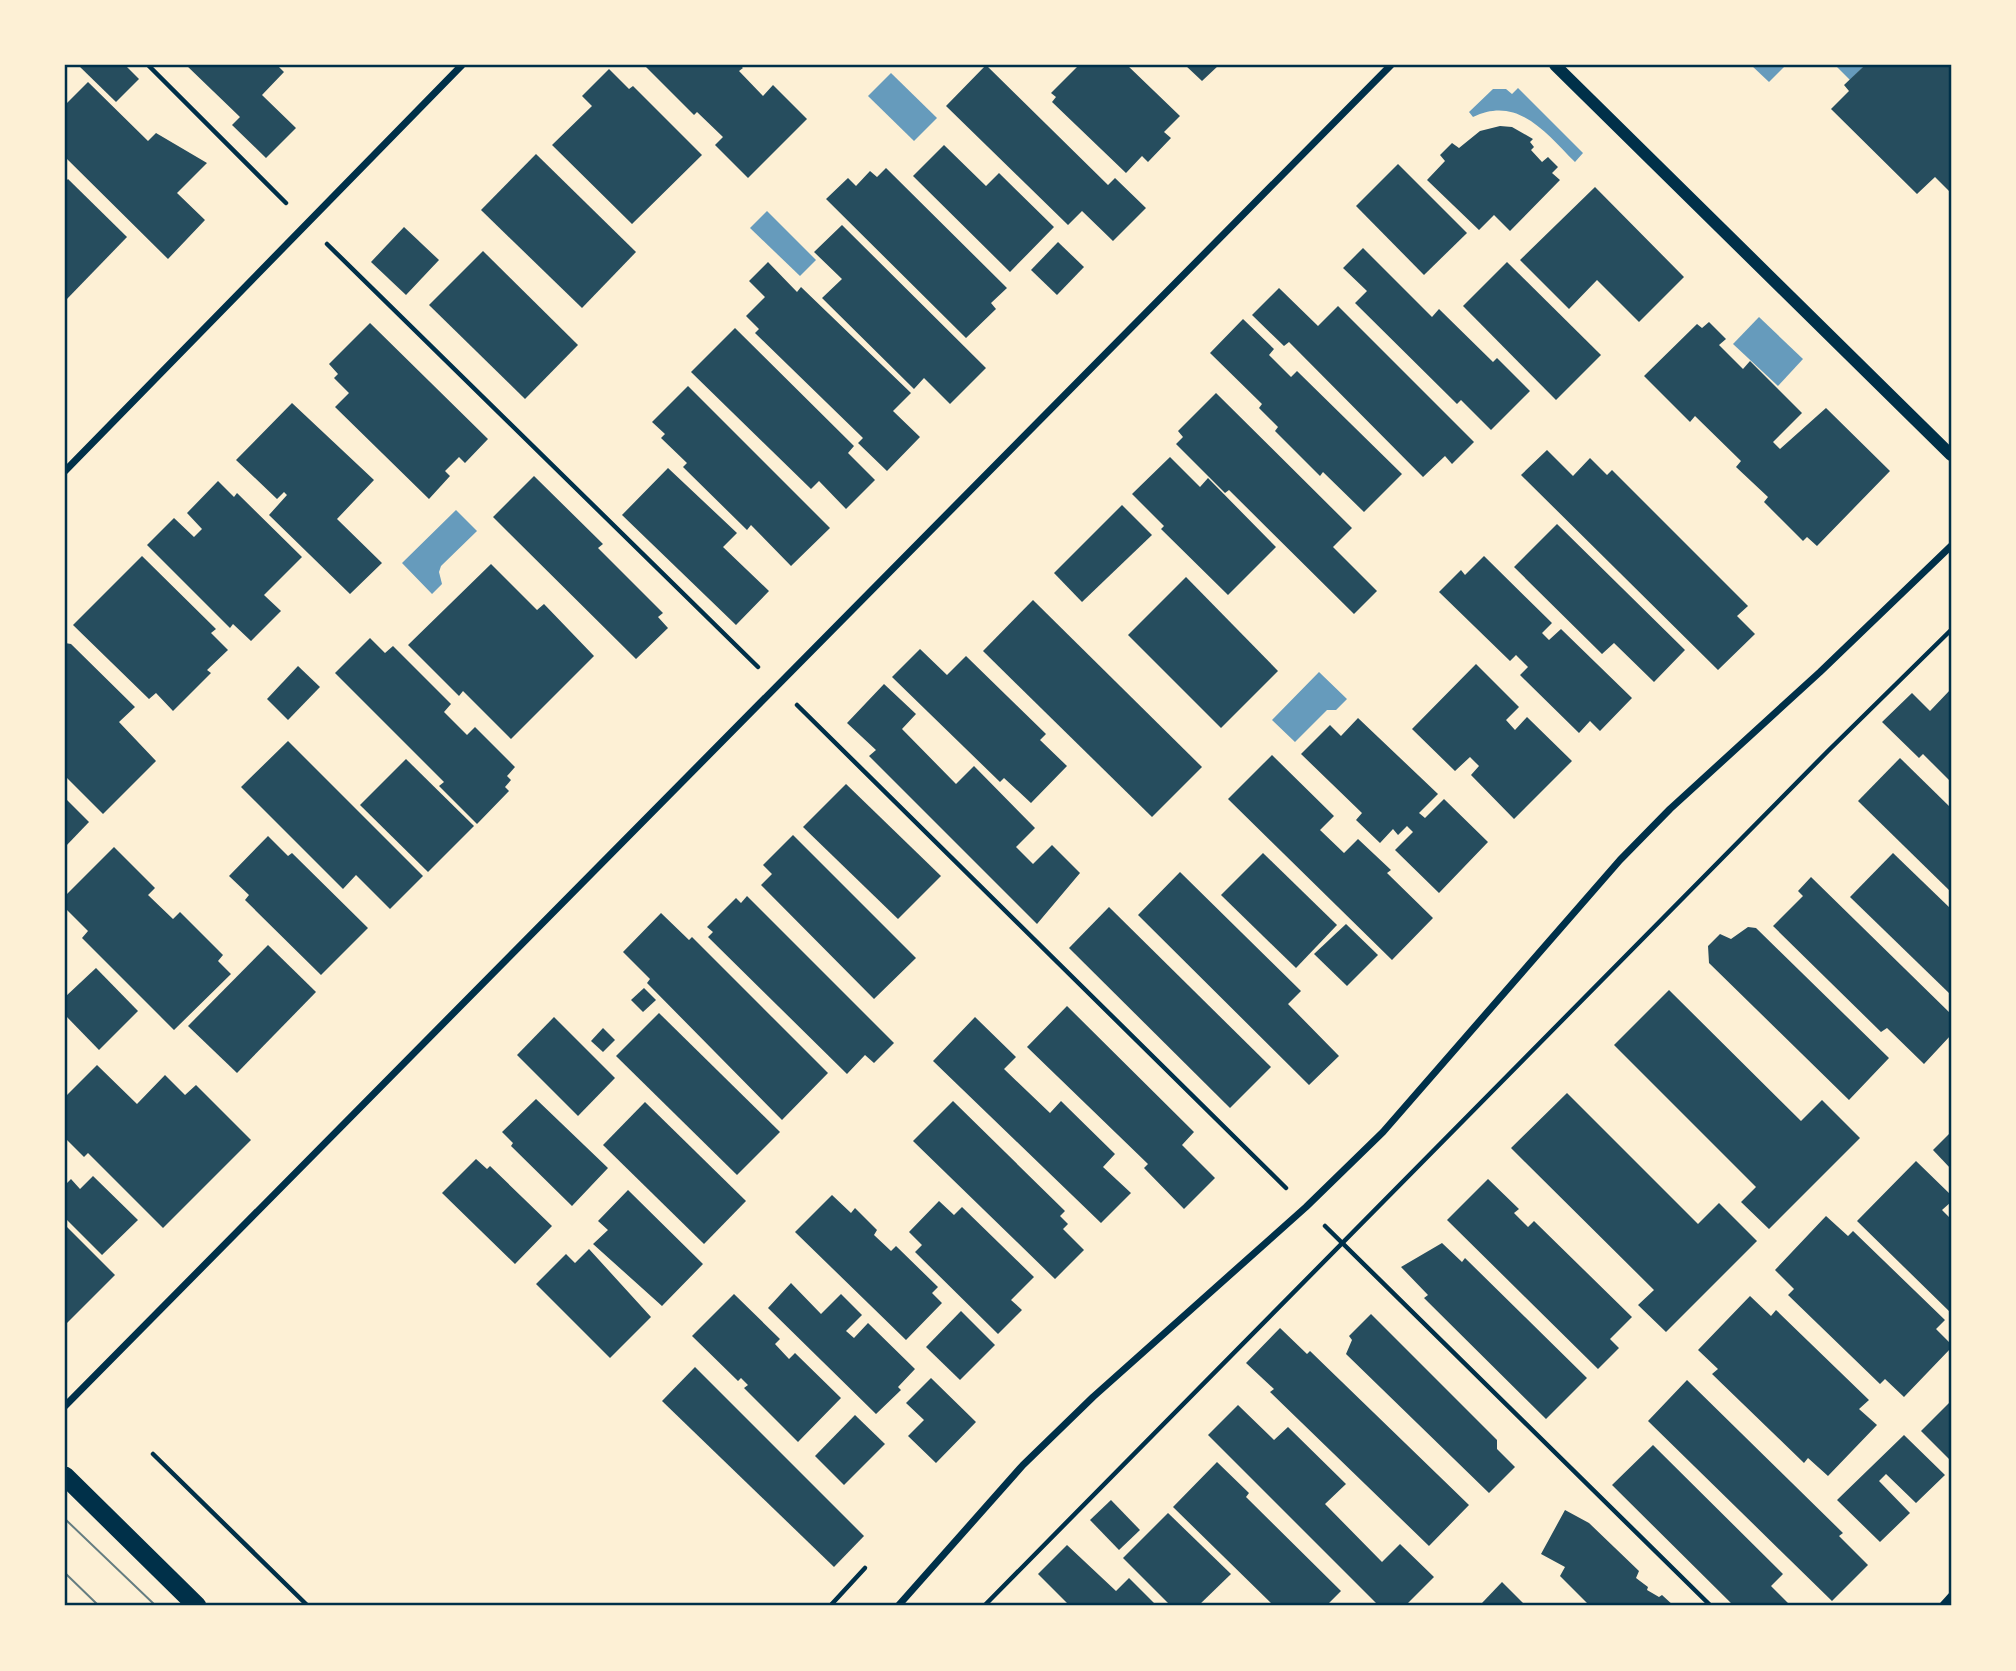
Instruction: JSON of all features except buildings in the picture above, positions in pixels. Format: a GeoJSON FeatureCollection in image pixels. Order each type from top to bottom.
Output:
{"type":"FeatureCollection","features":[{"type":"Feature","properties":{"kind":"highway"},"geometry":{"type":"LineString","coordinates":[[65,1476],[197,1606]]}},
{"type":"Feature","properties":{"kind":"street"},"geometry":{"type":"LineString","coordinates":[[65,471],[462,65]]}},
{"type":"Feature","properties":{"kind":"street"},"geometry":{"type":"LineString","coordinates":[[65,1406],[1391,65]]}},
{"type":"Feature","properties":{"kind":"street"},"geometry":{"type":"LineString","coordinates":[[1555,65],[1951,455]]}},
{"type":"Feature","properties":{"kind":"street"},"geometry":{"type":"LineString","coordinates":[[898,1606],[1023,1465],[1093,1397],[1306,1208],[1382,1132],[1620,860],[1951,546]]}},
{"type":"Feature","properties":{"kind":"street"},"geometry":{"type":"LineString","coordinates":[[1942,1606],[1951,1596]]}},
{"type":"Feature","properties":{"kind":"path"},"geometry":{"type":"LineString","coordinates":[[148,65],[1711,1606]]}},
{"type":"Feature","properties":{"kind":"path"},"geometry":{"type":"LineString","coordinates":[[984,1606],[1951,630]]}},
{"type":"Feature","properties":{"kind":"path"},"geometry":{"type":"LineString","coordinates":[[153,1454],[308,1606]]}},
{"type":"Feature","properties":{"kind":"path"},"geometry":{"type":"LineString","coordinates":[[830,1606],[865,1568]]}},
{"type":"Feature","properties":{"kind":"water"},"geometry":{"type":"Polygon","coordinates":[[[1751,65],[1786,65],[1769,82],[1751,65]]]}},
{"type":"Feature","properties":{"kind":"water"},"geometry":{"type":"Polygon","coordinates":[[[1835,65],[1865,65],[1850,80],[1835,65]]]}},
{"type":"Feature","properties":{"kind":"water"},"geometry":{"type":"Polygon","coordinates":[[[891,73],[937,118],[914,141],[868,96],[891,73]]]}},
{"type":"Feature","properties":{"kind":"water"},"geometry":{"type":"Polygon","coordinates":[[[1518,88],[1583,153],[1575,162],[1530,120],[1504,111],[1489,111],[1473,117],[1469,112],[1493,89],[1506,89],[1512,94],[1518,88]]]}},
{"type":"Feature","properties":{"kind":"water"},"geometry":{"type":"Polygon","coordinates":[[[767,211],[816,260],[800,276],[750,228],[767,211]]]}},
{"type":"Feature","properties":{"kind":"water"},"geometry":{"type":"Polygon","coordinates":[[[1759,317],[1803,359],[1778,386],[1733,344],[1759,317]]]}},
{"type":"Feature","properties":{"kind":"water"},"geometry":{"type":"Polygon","coordinates":[[[456,510],[477,531],[441,566],[439,572],[442,584],[432,594],[402,563],[456,510]]]}},
{"type":"Feature","properties":{"kind":"water"},"geometry":{"type":"Polygon","coordinates":[[[1319,672],[1347,699],[1336,710],[1327,710],[1295,742],[1272,720],[1319,672]]]}},
{"type":"Feature","properties":{"kind":"tram line"},"geometry":{"type":"LineString","coordinates":[[65,1519],[156,1606]]}},
{"type":"Feature","properties":{"kind":"tram line"},"geometry":{"type":"LineString","coordinates":[[65,1573],[99,1606]]}}]}
